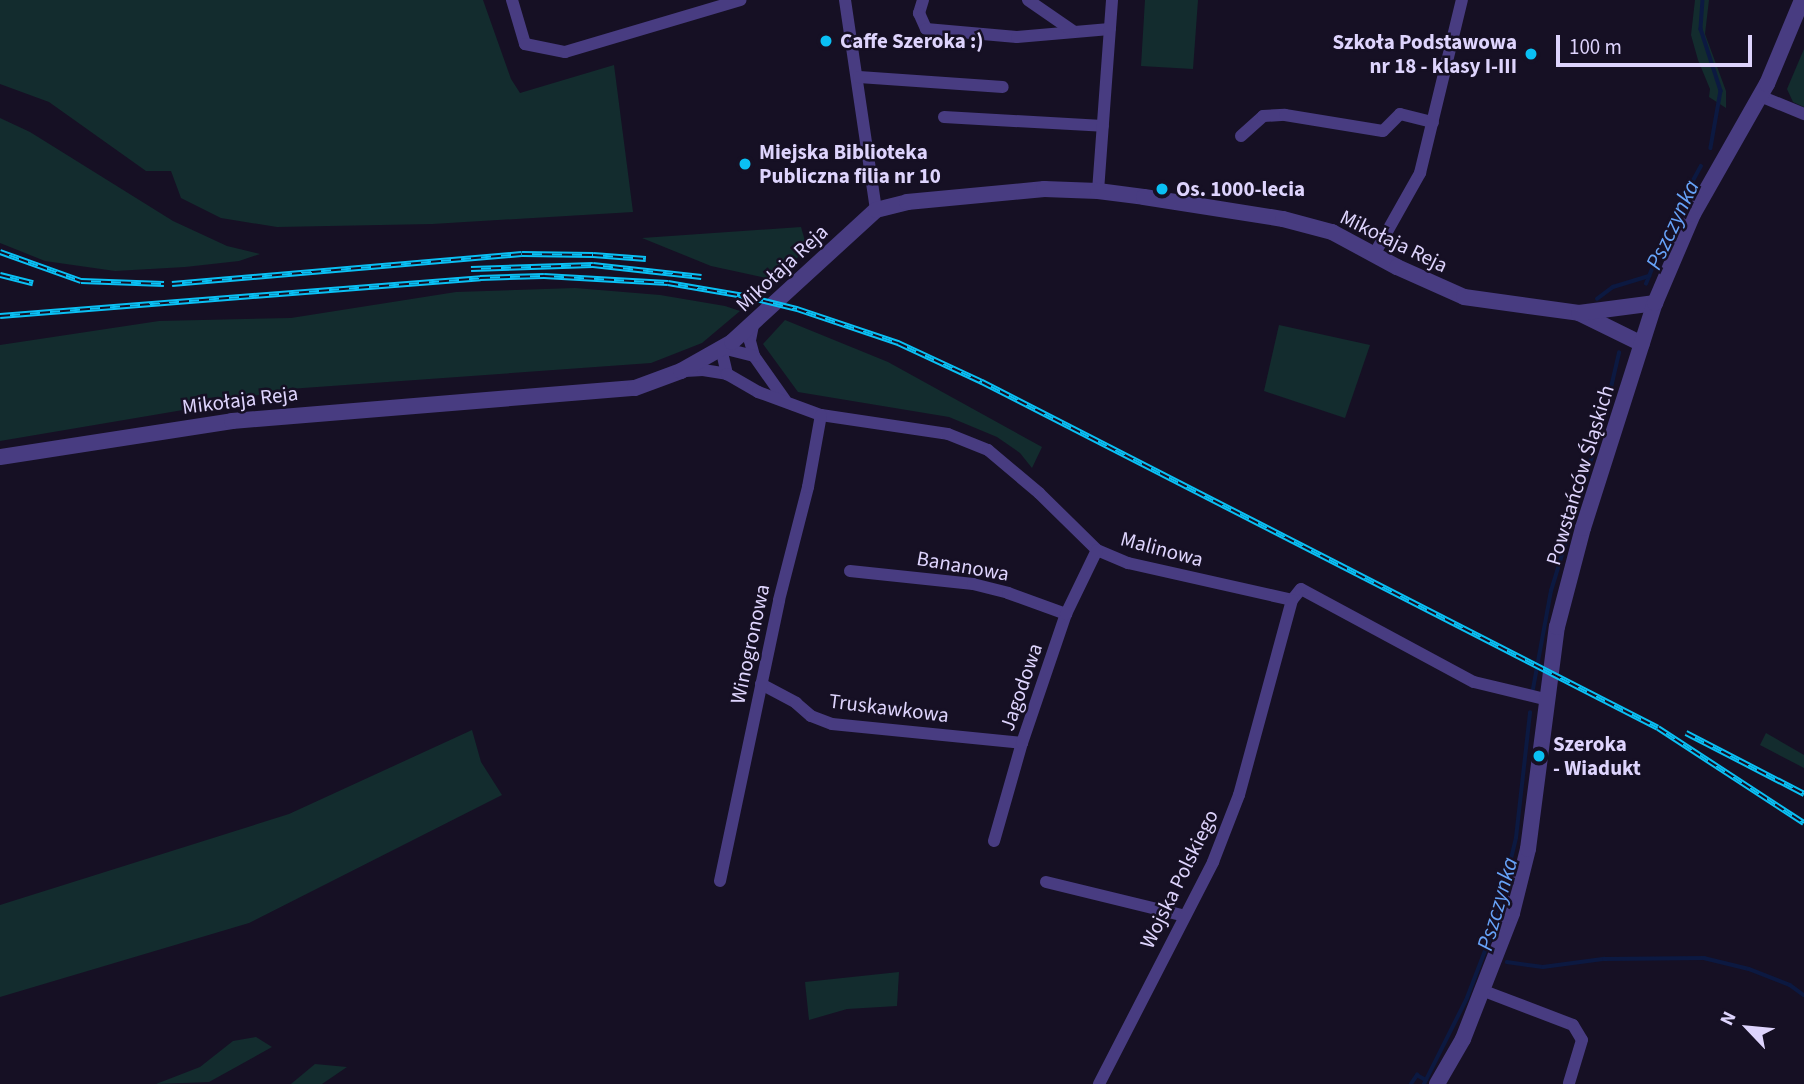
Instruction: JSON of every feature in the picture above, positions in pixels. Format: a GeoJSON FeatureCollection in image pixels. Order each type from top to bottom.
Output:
{"type":"FeatureCollection","features":[{"type":"Feature","properties":{"kind":"street"},"geometry":{"type":"LineString","coordinates":[[512,0],[525,44],[565,52],[740,0]]}},
{"type":"Feature","properties":{"kind":"street"},"geometry":{"type":"LineString","coordinates":[[845,0],[859,77],[876,210]]}},
{"type":"Feature","properties":{"kind":"street"},"geometry":{"type":"LineString","coordinates":[[923,0],[919,13],[926,29],[1017,37],[1110,29]]}},
{"type":"Feature","properties":{"kind":"street"},"geometry":{"type":"LineString","coordinates":[[1028,0],[1073,31]]}},
{"type":"Feature","properties":{"kind":"street"},"geometry":{"type":"LineString","coordinates":[[1098,191],[1112,0]]}},
{"type":"Feature","properties":{"kind":"street"},"geometry":{"type":"LineString","coordinates":[[1375,254],[1420,173],[1462,0]]}},
{"type":"Feature","properties":{"kind":"street","name":"Powstańców Śląskich"},"geometry":{"type":"LineString","coordinates":[[1437,1084],[1463,1039],[1484,991],[1512,913],[1528,849],[1545,699],[1557,627],[1583,528],[1655,303],[1693,214],[1760,96],[1802,0]]}},
{"type":"Feature","properties":{"kind":"street"},"geometry":{"type":"LineString","coordinates":[[859,77],[1003,87]]}},
{"type":"Feature","properties":{"kind":"street"},"geometry":{"type":"LineString","coordinates":[[1760,96],[1804,114]]}},
{"type":"Feature","properties":{"kind":"street"},"geometry":{"type":"LineString","coordinates":[[1241,136],[1263,116],[1285,115],[1383,131],[1401,114],[1433,122]]}},
{"type":"Feature","properties":{"kind":"street"},"geometry":{"type":"LineString","coordinates":[[944,117],[1103,126]]}},
{"type":"Feature","properties":{"kind":"street","name":"Mikołaja Reja"},"geometry":{"type":"LineString","coordinates":[[0,457],[232,421],[635,388],[681,371],[721,348],[753,325],[876,210],[907,202],[1044,190],[1098,191],[1283,219],[1332,232],[1464,297],[1579,313],[1655,303]]}},
{"type":"Feature","properties":{"kind":"street","name":"Mikołaja Reja"},"geometry":{"type":"LineString","coordinates":[[1579,313],[1642,344]]}},
{"type":"Feature","properties":{"kind":"street"},"geometry":{"type":"LineString","coordinates":[[753,325],[750,341],[754,356],[785,400]]}},
{"type":"Feature","properties":{"kind":"street"},"geometry":{"type":"LineString","coordinates":[[681,371],[704,370],[727,374],[721,348],[754,356]]}},
{"type":"Feature","properties":{"kind":"street","name":"Malinowa"},"geometry":{"type":"LineString","coordinates":[[727,374],[758,392],[821,415],[948,434],[988,450],[1011,467],[1097,550],[1129,563],[1292,600],[1301,589],[1474,682],[1545,699]]}},
{"type":"Feature","properties":{"kind":"street","name":"Winogronowa"},"geometry":{"type":"LineString","coordinates":[[720,881],[761,684],[808,487],[821,415]]}},
{"type":"Feature","properties":{"kind":"street","name":"Jagodowa"},"geometry":{"type":"LineString","coordinates":[[994,841],[1022,743],[1066,614],[1097,550]]}},
{"type":"Feature","properties":{"kind":"street","name":"Bananowa"},"geometry":{"type":"LineString","coordinates":[[850,571],[972,584],[1008,593],[1066,614]]}},
{"type":"Feature","properties":{"kind":"street","name":"Wojska Polskiego"},"geometry":{"type":"LineString","coordinates":[[1099,1084],[1213,862],[1239,795],[1292,600]]}},
{"type":"Feature","properties":{"kind":"street","name":"Truskawkowa"},"geometry":{"type":"LineString","coordinates":[[761,684],[796,703],[811,716],[832,724],[1022,743]]}},
{"type":"Feature","properties":{"kind":"street"},"geometry":{"type":"LineString","coordinates":[[1046,882],[1185,916]]}},
{"type":"Feature","properties":{"kind":"street"},"geometry":{"type":"LineString","coordinates":[[1484,991],[1573,1025],[1582,1040],[1569,1083]]}},
{"type":"Feature","properties":{"kind":"green space"},"geometry":{"type":"Polygon","coordinates":[[[0,0],[483,0],[511,79],[520,93],[614,65],[633,212],[432,224],[277,227],[221,218],[181,198],[171,171],[146,171],[49,102],[0,84],[0,0]]]}},
{"type":"Feature","properties":{"kind":"green space"},"geometry":{"type":"Polygon","coordinates":[[[1145,0],[1198,0],[1193,69],[1141,66],[1145,0]]]}},
{"type":"Feature","properties":{"kind":"green space"},"geometry":{"type":"Polygon","coordinates":[[[1695,0],[1709,0],[1705,34],[1726,91],[1726,108],[1709,97],[1710,89],[1698,60],[1691,35],[1695,0]]]}},
{"type":"Feature","properties":{"kind":"green space"},"geometry":{"type":"Polygon","coordinates":[[[1804,49],[1804,107],[1793,102],[1787,89],[1804,49]]]}},
{"type":"Feature","properties":{"kind":"green space"},"geometry":{"type":"Polygon","coordinates":[[[0,118],[30,132],[173,221],[227,246],[260,254],[239,261],[115,271],[45,261],[0,243],[0,118]]]}},
{"type":"Feature","properties":{"kind":"green space"},"geometry":{"type":"Polygon","coordinates":[[[801,227],[807,248],[775,280],[711,266],[642,238],[801,227]]]}},
{"type":"Feature","properties":{"kind":"green space"},"geometry":{"type":"Polygon","coordinates":[[[575,288],[660,295],[740,311],[702,343],[651,363],[275,390],[242,400],[0,441],[0,345],[159,321],[291,318],[456,292],[575,288]]]}},
{"type":"Feature","properties":{"kind":"green space"},"geometry":{"type":"Polygon","coordinates":[[[785,320],[888,362],[1042,447],[1032,468],[1020,453],[997,437],[949,417],[798,392],[763,344],[785,320]]]}},
{"type":"Feature","properties":{"kind":"green space"},"geometry":{"type":"Polygon","coordinates":[[[1279,325],[1370,345],[1345,418],[1264,391],[1279,325]]]}},
{"type":"Feature","properties":{"kind":"green space"},"geometry":{"type":"Polygon","coordinates":[[[472,730],[481,762],[502,795],[249,923],[0,997],[0,905],[289,814],[472,730]]]}},
{"type":"Feature","properties":{"kind":"green space"},"geometry":{"type":"Polygon","coordinates":[[[1766,733],[1804,755],[1804,768],[1760,745],[1766,733]]]}},
{"type":"Feature","properties":{"kind":"green space"},"geometry":{"type":"Polygon","coordinates":[[[899,972],[897,1006],[847,1009],[809,1020],[805,982],[899,972]]]}},
{"type":"Feature","properties":{"kind":"green space"},"geometry":{"type":"Polygon","coordinates":[[[256,1037],[272,1047],[209,1082],[156,1084],[200,1067],[233,1041],[256,1037]]]}},
{"type":"Feature","properties":{"kind":"green space"},"geometry":{"type":"Polygon","coordinates":[[[315,1064],[347,1067],[322,1084],[291,1084],[315,1064]]]}},
{"type":"Feature","properties":{"kind":"waterway","name":"Pszczynka"},"geometry":{"type":"LineString","coordinates":[[1703,0],[1701,29],[1721,91],[1711,148]]}},
{"type":"Feature","properties":{"kind":"waterway","name":"Pszczynka"},"geometry":{"type":"LineString","coordinates":[[1646,284],[1672,219],[1701,166]]}},
{"type":"Feature","properties":{"kind":"waterway"},"geometry":{"type":"LineString","coordinates":[[1597,299],[1613,287],[1649,276]]}},
{"type":"Feature","properties":{"kind":"waterway","name":"Pszczynka"},"geometry":{"type":"LineString","coordinates":[[1533,689],[1551,591],[1604,418],[1619,353]]}},
{"type":"Feature","properties":{"kind":"waterway","name":"Pszczynka"},"geometry":{"type":"LineString","coordinates":[[1424,1084],[1467,998],[1495,925],[1516,838],[1530,713]]}},
{"type":"Feature","properties":{"kind":"waterway"},"geometry":{"type":"LineString","coordinates":[[1507,962],[1543,967],[1604,959],[1704,958],[1749,969],[1790,985],[1804,995]]}},
{"type":"Feature","properties":{"kind":"waterway"},"geometry":{"type":"LineString","coordinates":[[1411,1084],[1417,1075],[1426,1080]]}},
{"type":"Feature","properties":{"kind":"railway"},"geometry":{"type":"LineString","coordinates":[[0,252],[81,281],[164,284]]}},
{"type":"Feature","properties":{"kind":"railway"},"geometry":{"type":"LineString","coordinates":[[172,284],[522,254],[646,259]]}},
{"type":"Feature","properties":{"kind":"railway"},"geometry":{"type":"LineString","coordinates":[[471,269],[593,265],[701,277]]}},
{"type":"Feature","properties":{"kind":"railway"},"geometry":{"type":"LineString","coordinates":[[0,275],[33,283]]}},
{"type":"Feature","properties":{"kind":"railway"},"geometry":{"type":"LineString","coordinates":[[0,316],[480,278],[544,276],[668,283],[744,296],[797,309],[898,343],[982,382],[1658,728],[1804,823]]}},
{"type":"Feature","properties":{"kind":"railway"},"geometry":{"type":"LineString","coordinates":[[1686,733],[1804,794]]}},
{"type":"Feature","properties":{"kind":"place","name":"Caffe Szeroka :)"},"geometry":{"type":"Point","coordinates":[826,41]}},
{"type":"Feature","properties":{"kind":"place","name":"Szkoła Podstawowa nr 18 - klasy I-III"},"geometry":{"type":"Point","coordinates":[1531,54]}},
{"type":"Feature","properties":{"kind":"place","name":"Miejska Biblioteka Publiczna filia nr 10"},"geometry":{"type":"Point","coordinates":[745,164]}},
{"type":"Feature","properties":{"kind":"place","name":"Os. 1000-lecia"},"geometry":{"type":"Point","coordinates":[1162,189]}},
{"type":"Feature","properties":{"kind":"place","name":"Szeroka - Wiadukt"},"geometry":{"type":"Point","coordinates":[1539,756]}}]}
